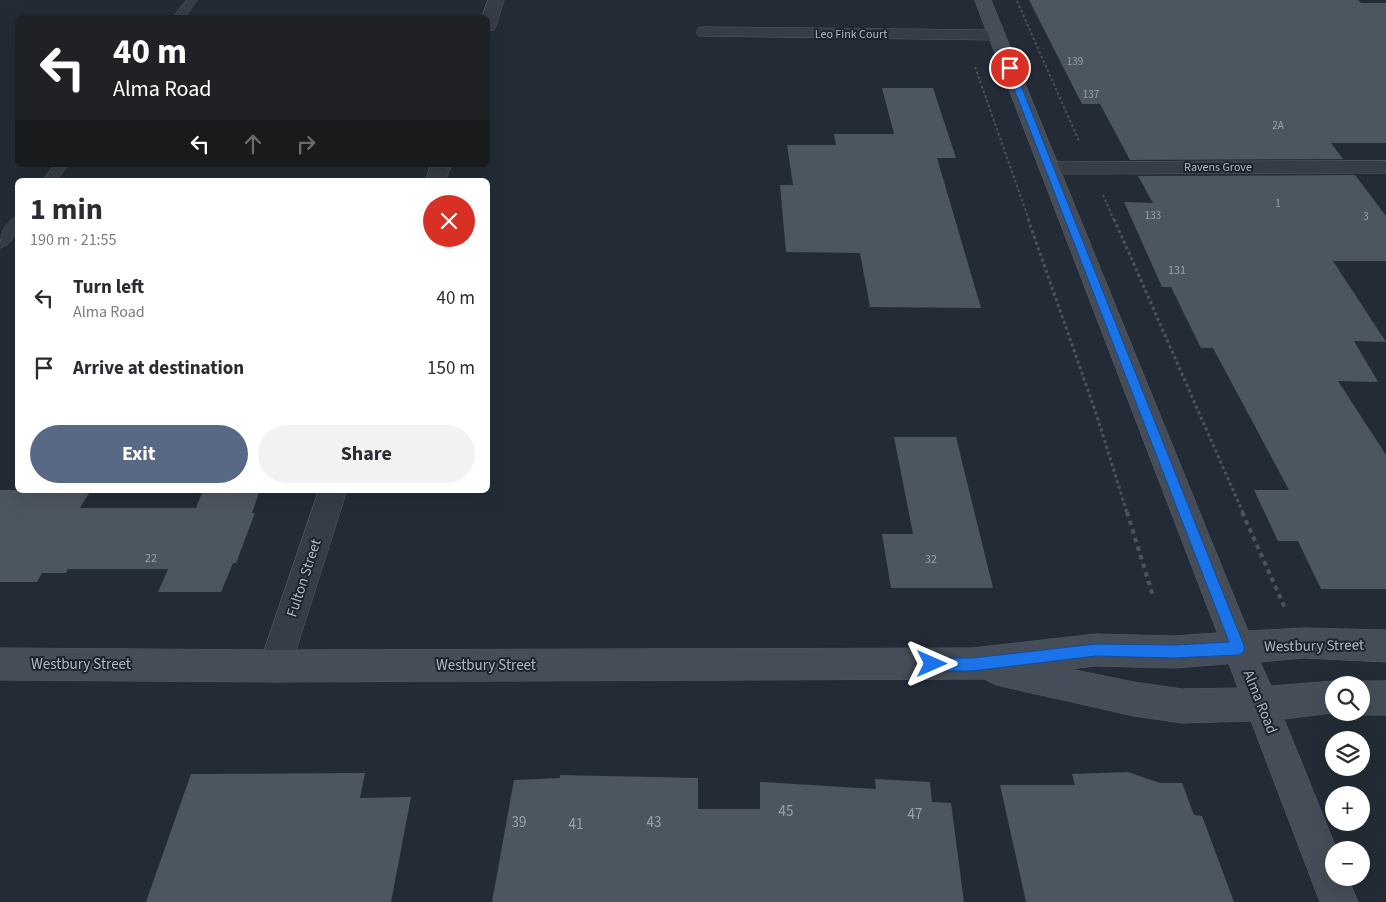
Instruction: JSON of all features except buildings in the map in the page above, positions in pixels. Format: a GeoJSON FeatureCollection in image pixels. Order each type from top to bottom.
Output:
{"type":"FeatureCollection","features":[{"type":"Feature","properties":{"kind":"street"},"geometry":{"type":"LineString","coordinates":[[490,20],[496,0]]}},
{"type":"Feature","properties":{"kind":"street","name":"Alma Road"},"geometry":{"type":"LineString","coordinates":[[983,0],[1339,902]]}},
{"type":"Feature","properties":{"kind":"street","name":"Leo Fink Court"},"geometry":{"type":"LineString","coordinates":[[705,32],[997,35]]}},
{"type":"Feature","properties":{"kind":"street","name":"Ravens Grove"},"geometry":{"type":"LineString","coordinates":[[1050,168],[1386,167]]}},
{"type":"Feature","properties":{"kind":"street","name":"Fulton Street"},"geometry":{"type":"LineString","coordinates":[[275,666],[332,493]]}},
{"type":"Feature","properties":{"kind":"street","name":"Westbury Street"},"geometry":{"type":"LineString","coordinates":[[0,664],[275,666],[972,664],[1096,650],[1174,652],[1304,643],[1386,646]]}},
{"type":"Feature","properties":{"kind":"street","name":"Westbury Street"},"geometry":{"type":"LineString","coordinates":[[972,664],[1134,699],[1182,706],[1262,704],[1325,699]]}},
{"type":"Feature","properties":{"kind":"street"},"geometry":{"type":"LineString","coordinates":[[1370,698],[1386,698]]}},
{"type":"Feature","properties":{"kind":"lane"},"geometry":{"type":"LineString","coordinates":[[180,15],[192,0]]}},
{"type":"Feature","properties":{"kind":"lane"},"geometry":{"type":"LineString","coordinates":[[52,178],[60,167]]}},
{"type":"Feature","properties":{"kind":"lane"},"geometry":{"type":"LineString","coordinates":[[0,243],[15,225]]}},
{"type":"Feature","properties":{"kind":"path"},"geometry":{"type":"LineString","coordinates":[[1016,0],[1268,565],[1287,613]]}},
{"type":"Feature","properties":{"kind":"path"},"geometry":{"type":"LineString","coordinates":[[965,35],[1097,416],[1153,596]]}},
{"type":"Feature","properties":{"kind":"route"},"geometry":{"type":"LineString","coordinates":[[932,664],[972,664],[1096,650],[1174,652],[1238,648],[1208,567],[1010,68]]}}]}
